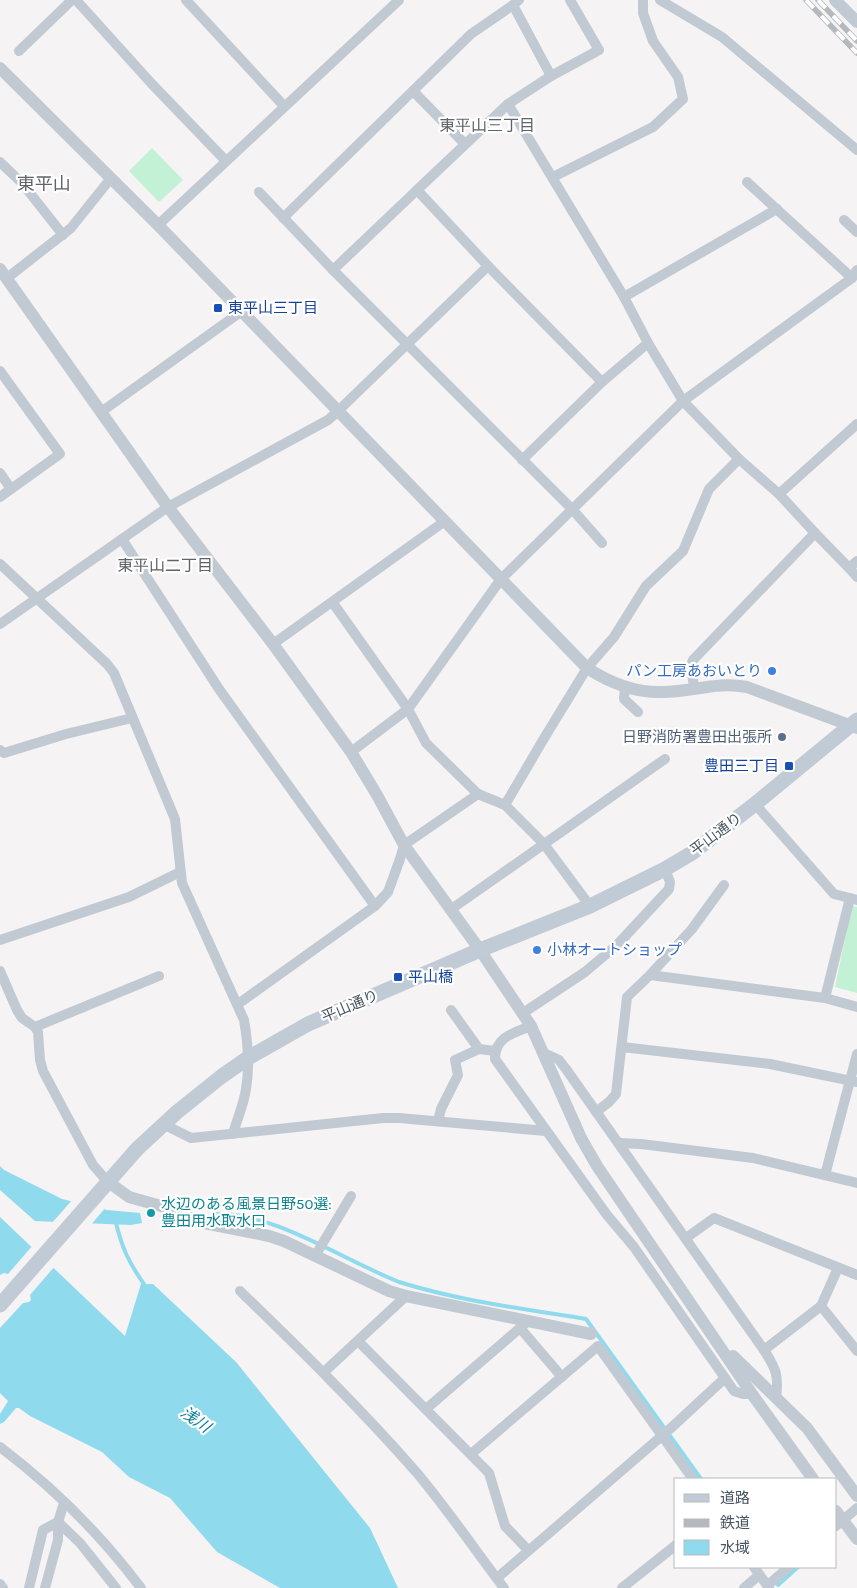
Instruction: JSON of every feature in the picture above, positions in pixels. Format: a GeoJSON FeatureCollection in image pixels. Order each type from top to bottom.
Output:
{"type":"FeatureCollection","features":[{"type":"Feature","properties":{"kind":"main road","name":"平山通り"},"geometry":{"type":"LineString","coordinates":[[0,1305],[137,1149],[195,1096],[248,1058],[308,1024],[480,950],[590,906],[665,868],[692,852],[855,725]]}},
{"type":"Feature","properties":{"kind":"street"},"geometry":{"type":"LineString","coordinates":[[19,51],[72,0]]}},
{"type":"Feature","properties":{"kind":"street"},"geometry":{"type":"LineString","coordinates":[[76,0],[151,83],[226,161]]}},
{"type":"Feature","properties":{"kind":"street"},"geometry":{"type":"LineString","coordinates":[[186,0],[284,106]]}},
{"type":"Feature","properties":{"kind":"street"},"geometry":{"type":"LineString","coordinates":[[158,225],[399,0]]}},
{"type":"Feature","properties":{"kind":"street"},"geometry":{"type":"LineString","coordinates":[[333,270],[508,104],[551,76],[600,50],[570,0]]}},
{"type":"Feature","properties":{"kind":"street"},"geometry":{"type":"LineString","coordinates":[[553,177],[653,128],[683,99],[678,77],[653,40],[643,13],[643,0]]}},
{"type":"Feature","properties":{"kind":"street"},"geometry":{"type":"LineString","coordinates":[[660,0],[722,37],[857,150]]}},
{"type":"Feature","properties":{"kind":"street"},"geometry":{"type":"LineString","coordinates":[[835,0],[857,22]]}},
{"type":"Feature","properties":{"kind":"street"},"geometry":{"type":"LineString","coordinates":[[283,218],[471,34],[516,2],[551,76]]}},
{"type":"Feature","properties":{"kind":"street"},"geometry":{"type":"LineString","coordinates":[[0,68],[158,225],[587,668],[601,678],[625,687],[646,691],[664,692],[733,684],[748,687],[855,725]]}},
{"type":"Feature","properties":{"kind":"street"},"geometry":{"type":"LineString","coordinates":[[413,91],[465,144]]}},
{"type":"Feature","properties":{"kind":"street"},"geometry":{"type":"LineString","coordinates":[[508,104],[624,296],[648,343],[683,401],[739,459],[779,494],[815,532],[853,564],[857,577]]}},
{"type":"Feature","properties":{"kind":"street"},"geometry":{"type":"LineString","coordinates":[[0,162],[22,183],[63,235]]}},
{"type":"Feature","properties":{"kind":"street"},"geometry":{"type":"LineString","coordinates":[[111,178],[71,228],[3,274],[168,507],[273,644],[351,752],[404,845],[480,950],[531,1026],[582,1138],[597,1166],[752,1394],[812,1478]]}},
{"type":"Feature","properties":{"kind":"street"},"geometry":{"type":"LineString","coordinates":[[351,752],[408,709],[501,579],[683,401],[855,274],[747,182]]}},
{"type":"Feature","properties":{"kind":"street"},"geometry":{"type":"LineString","coordinates":[[417,190],[488,266],[602,382]]}},
{"type":"Feature","properties":{"kind":"street"},"geometry":{"type":"LineString","coordinates":[[259,192],[333,270],[572,509],[602,543]]}},
{"type":"Feature","properties":{"kind":"street"},"geometry":{"type":"LineString","coordinates":[[624,296],[777,208]]}},
{"type":"Feature","properties":{"kind":"street"},"geometry":{"type":"LineString","coordinates":[[844,220],[857,232]]}},
{"type":"Feature","properties":{"kind":"street"},"geometry":{"type":"LineString","coordinates":[[0,624],[168,507],[328,420],[488,266]]}},
{"type":"Feature","properties":{"kind":"street"},"geometry":{"type":"LineString","coordinates":[[101,412],[242,311]]}},
{"type":"Feature","properties":{"kind":"street"},"geometry":{"type":"LineString","coordinates":[[522,460],[602,382],[648,343]]}},
{"type":"Feature","properties":{"kind":"street"},"geometry":{"type":"LineString","coordinates":[[0,371],[60,454],[0,497]]}},
{"type":"Feature","properties":{"kind":"street"},"geometry":{"type":"LineString","coordinates":[[779,494],[857,424]]}},
{"type":"Feature","properties":{"kind":"street"},"geometry":{"type":"LineString","coordinates":[[505,806],[587,668],[614,637],[646,586],[683,551],[709,489],[739,459]]}},
{"type":"Feature","properties":{"kind":"street"},"geometry":{"type":"LineString","coordinates":[[0,473],[11,489]]}},
{"type":"Feature","properties":{"kind":"street"},"geometry":{"type":"LineString","coordinates":[[273,644],[445,522]]}},
{"type":"Feature","properties":{"kind":"street"},"geometry":{"type":"LineString","coordinates":[[694,688],[691,665],[693,660],[815,532]]}},
{"type":"Feature","properties":{"kind":"street"},"geometry":{"type":"LineString","coordinates":[[122,539],[219,689],[375,906]]}},
{"type":"Feature","properties":{"kind":"street"},"geometry":{"type":"LineString","coordinates":[[0,564],[107,664],[114,673],[175,819],[182,882],[238,1004],[244,1020],[248,1041],[246,1090],[233,1134]]}},
{"type":"Feature","properties":{"kind":"street"},"geometry":{"type":"LineString","coordinates":[[333,602],[408,709],[426,743],[478,794],[505,806],[544,844],[590,906]]}},
{"type":"Feature","properties":{"kind":"street"},"geometry":{"type":"LineString","coordinates":[[625,687],[624,700],[638,712]]}},
{"type":"Feature","properties":{"kind":"street"},"geometry":{"type":"LineString","coordinates":[[0,750],[4,753],[66,734],[132,718]]}},
{"type":"Feature","properties":{"kind":"street"},"geometry":{"type":"LineString","coordinates":[[450,910],[665,759]]}},
{"type":"Feature","properties":{"kind":"street"},"geometry":{"type":"LineString","coordinates":[[238,1004],[375,906],[388,892],[404,845],[478,794]]}},
{"type":"Feature","properties":{"kind":"street"},"geometry":{"type":"LineString","coordinates":[[755,804],[834,894],[854,899],[825,998]]}},
{"type":"Feature","properties":{"kind":"street"},"geometry":{"type":"LineString","coordinates":[[523,1013],[585,972],[617,945],[669,889],[670,882],[665,868]]}},
{"type":"Feature","properties":{"kind":"street"},"geometry":{"type":"LineString","coordinates":[[0,940],[129,897],[180,872]]}},
{"type":"Feature","properties":{"kind":"street"},"geometry":{"type":"LineString","coordinates":[[596,1112],[616,1094],[627,997],[692,929],[724,885]]}},
{"type":"Feature","properties":{"kind":"street"},"geometry":{"type":"LineString","coordinates":[[0,971],[17,1010],[22,1018],[35,1027],[38,1032],[40,1060],[44,1071],[93,1165],[108,1181],[129,1197],[168,1208],[210,1225],[269,1236],[284,1241],[316,1254],[390,1291],[406,1296],[524,1325],[591,1334],[598,1346],[666,1432],[692,1478]]}},
{"type":"Feature","properties":{"kind":"street"},"geometry":{"type":"LineString","coordinates":[[650,975],[825,998],[857,1007]]}},
{"type":"Feature","properties":{"kind":"street"},"geometry":{"type":"LineString","coordinates":[[35,1027],[159,976]]}},
{"type":"Feature","properties":{"kind":"street"},"geometry":{"type":"LineString","coordinates":[[451,1010],[480,1049]]}},
{"type":"Feature","properties":{"kind":"street"},"geometry":{"type":"LineString","coordinates":[[531,1026],[502,1040],[495,1051],[495,1060],[606,1215],[634,1247],[734,1391],[752,1394]]}},
{"type":"Feature","properties":{"kind":"street"},"geometry":{"type":"LineString","coordinates":[[622,1047],[770,1064],[854,1081]]}},
{"type":"Feature","properties":{"kind":"street"},"geometry":{"type":"LineString","coordinates":[[438,1121],[441,1109],[458,1076],[455,1060],[480,1049],[495,1051]]}},
{"type":"Feature","properties":{"kind":"street"},"geometry":{"type":"LineString","coordinates":[[544,1054],[559,1060],[764,1350],[776,1368],[776,1398]]}},
{"type":"Feature","properties":{"kind":"street"},"geometry":{"type":"LineString","coordinates":[[825,1175],[854,1081],[857,1054]]}},
{"type":"Feature","properties":{"kind":"street"},"geometry":{"type":"LineString","coordinates":[[163,1124],[191,1138],[364,1118],[399,1118],[546,1131]]}},
{"type":"Feature","properties":{"kind":"street"},"geometry":{"type":"LineString","coordinates":[[618,1143],[641,1144],[753,1158],[857,1183]]}},
{"type":"Feature","properties":{"kind":"street"},"geometry":{"type":"LineString","coordinates":[[316,1254],[351,1196]]}},
{"type":"Feature","properties":{"kind":"street"},"geometry":{"type":"LineString","coordinates":[[686,1238],[714,1218],[857,1275]]}},
{"type":"Feature","properties":{"kind":"street"},"geometry":{"type":"LineString","coordinates":[[764,1350],[821,1306],[838,1268]]}},
{"type":"Feature","properties":{"kind":"street"},"geometry":{"type":"LineString","coordinates":[[240,1291],[324,1372],[418,1474],[504,1588]]}},
{"type":"Feature","properties":{"kind":"street"},"geometry":{"type":"LineString","coordinates":[[324,1372],[406,1296]]}},
{"type":"Feature","properties":{"kind":"street"},"geometry":{"type":"LineString","coordinates":[[821,1306],[857,1351]]}},
{"type":"Feature","properties":{"kind":"street"},"geometry":{"type":"LineString","coordinates":[[524,1325],[562,1377]]}},
{"type":"Feature","properties":{"kind":"street"},"geometry":{"type":"LineString","coordinates":[[426,1409],[524,1325]]}},
{"type":"Feature","properties":{"kind":"street"},"geometry":{"type":"LineString","coordinates":[[712,1335],[807,1428],[857,1496]]}},
{"type":"Feature","properties":{"kind":"street"},"geometry":{"type":"LineString","coordinates":[[358,1340],[489,1473],[505,1526],[528,1550]]}},
{"type":"Feature","properties":{"kind":"street"},"geometry":{"type":"LineString","coordinates":[[471,1454],[598,1346]]}},
{"type":"Feature","properties":{"kind":"street"},"geometry":{"type":"LineString","coordinates":[[497,1578],[666,1432],[725,1378]]}},
{"type":"Feature","properties":{"kind":"street"},"geometry":{"type":"LineString","coordinates":[[0,1447],[64,1503],[94,1533],[141,1588]]}},
{"type":"Feature","properties":{"kind":"street"},"geometry":{"type":"LineString","coordinates":[[46,1588],[58,1540],[58,1522],[64,1503]]}},
{"type":"Feature","properties":{"kind":"street"},"geometry":{"type":"LineString","coordinates":[[857,1508],[838,1519],[857,1539]]}},
{"type":"Feature","properties":{"kind":"street"},"geometry":{"type":"LineString","coordinates":[[29,1588],[43,1530],[58,1522]]}},
{"type":"Feature","properties":{"kind":"street"},"geometry":{"type":"LineString","coordinates":[[58,1522],[80,1543],[116,1588]]}},
{"type":"Feature","properties":{"kind":"street"},"geometry":{"type":"LineString","coordinates":[[622,1588],[674,1547]]}},
{"type":"Feature","properties":{"kind":"street"},"geometry":{"type":"LineString","coordinates":[[744,1588],[756,1571],[769,1587],[788,1568]]}},
{"type":"Feature","properties":{"kind":"street"},"geometry":{"type":"LineString","coordinates":[[0,1584],[3,1588]]}},
{"type":"Feature","properties":{"kind":"green space"},"geometry":{"type":"Polygon","coordinates":[[[152,148],[183,180],[159,202],[129,171],[152,148]]]}},
{"type":"Feature","properties":{"kind":"green space"},"geometry":{"type":"Polygon","coordinates":[[[852,906],[857,907],[857,993],[835,987],[852,906]]]}},
{"type":"Feature","properties":{"kind":"water"},"geometry":{"type":"Polygon","coordinates":[[[0,1166],[4,1170],[62,1199],[107,1210],[140,1213],[142,1223],[131,1225],[35,1221],[0,1190],[0,1166]]]}},
{"type":"Feature","properties":{"kind":"water","name":"浅川"},"geometry":{"type":"Polygon","coordinates":[[[0,1217],[125,1336],[141,1284],[153,1284],[236,1362],[370,1528],[398,1588],[280,1588],[217,1552],[170,1498],[129,1477],[102,1452],[30,1416],[19,1408],[16,1408],[0,1424],[0,1414],[8,1401],[0,1393],[0,1217]]]}},
{"type":"Feature","properties":{"kind":"pier"},"geometry":{"type":"Polygon","coordinates":[[[73,1199],[106,1207],[90,1226],[51,1224],[73,1199]]]}},
{"type":"Feature","properties":{"kind":"pier"},"geometry":{"type":"Polygon","coordinates":[[[33,1245],[55,1266],[30,1295],[31,1300],[23,1303],[0,1328],[0,1275],[8,1274],[33,1245]]]}},
{"type":"Feature","properties":{"kind":"waterway"},"geometry":{"type":"LineString","coordinates":[[215,1214],[234,1215],[274,1225],[313,1241],[391,1279],[422,1289],[492,1304],[586,1319],[700,1478]]}},
{"type":"Feature","properties":{"kind":"waterway"},"geometry":{"type":"LineString","coordinates":[[115,1219],[120,1239],[127,1255],[146,1287]]}},
{"type":"Feature","properties":{"kind":"waterway"},"geometry":{"type":"LineString","coordinates":[[778,1585],[797,1568]]}},
{"type":"Feature","properties":{"kind":"railway"},"geometry":{"type":"LineString","coordinates":[[806,0],[857,53]]}},
{"type":"Feature","properties":{"kind":"railway"},"geometry":{"type":"LineString","coordinates":[[818,0],[857,41]]}},
{"type":"Feature","properties":{"kind":"place","name":"東平山三丁目"},"geometry":{"type":"Point","coordinates":[218,308]}},
{"type":"Feature","properties":{"kind":"place","name":"パン工房あおいとり"},"geometry":{"type":"Point","coordinates":[772,671]}},
{"type":"Feature","properties":{"kind":"place","name":"日野消防署豊田出張所"},"geometry":{"type":"Point","coordinates":[782,737]}},
{"type":"Feature","properties":{"kind":"place","name":"豊田三丁目"},"geometry":{"type":"Point","coordinates":[789,766]}},
{"type":"Feature","properties":{"kind":"place","name":"小林オートショップ"},"geometry":{"type":"Point","coordinates":[537,950]}},
{"type":"Feature","properties":{"kind":"place","name":"平山橋"},"geometry":{"type":"Point","coordinates":[398,977]}},
{"type":"Feature","properties":{"kind":"place","name":"水辺のある風景日野50選: 豊田用水取水口"},"geometry":{"type":"Point","coordinates":[151,1213]}},
{"type":"Feature","properties":{"kind":"district","name":"東平山三丁目"},"geometry":{"type":"Point","coordinates":[487,125]}},
{"type":"Feature","properties":{"kind":"district","name":"東平山"},"geometry":{"type":"Point","coordinates":[44,184]}},
{"type":"Feature","properties":{"kind":"district","name":"東平山二丁目"},"geometry":{"type":"Point","coordinates":[165,565]}}]}
